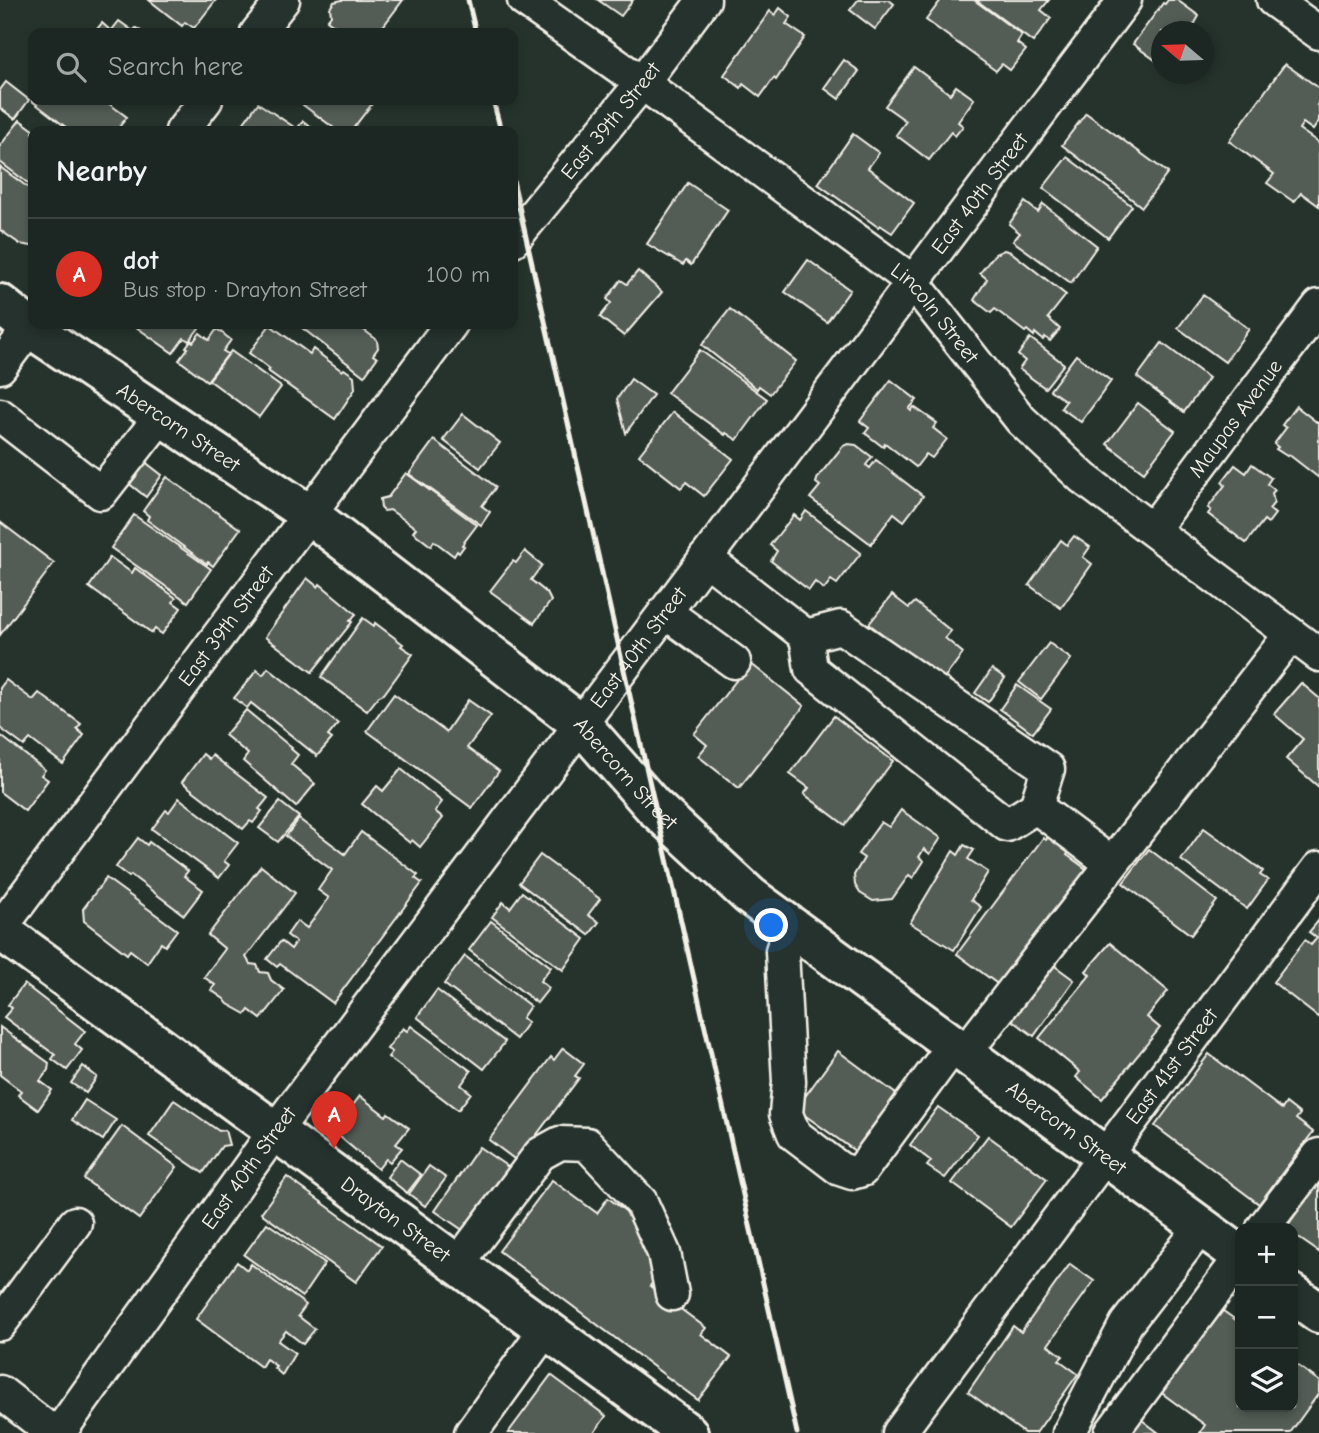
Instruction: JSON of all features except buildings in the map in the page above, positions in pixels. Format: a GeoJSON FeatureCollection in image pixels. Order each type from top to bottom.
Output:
{"type":"FeatureCollection","features":[{"type":"Feature","properties":{"kind":"main road","name":"Abercorn Street"},"geometry":{"type":"LineString","coordinates":[[0,304],[28,323]]}},
{"type":"Feature","properties":{"kind":"main road","name":"Abercorn Street"},"geometry":{"type":"LineString","coordinates":[[37,329],[310,515],[581,723],[653,806],[750,896],[1235,1252]]}},
{"type":"Feature","properties":{"kind":"main road","name":"Drayton Street"},"geometry":{"type":"LineString","coordinates":[[0,930],[683,1432]]}},
{"type":"Feature","properties":{"kind":"main road"},"geometry":{"type":"LineString","coordinates":[[1298,1298],[1319,1313]]}},
{"type":"Feature","properties":{"kind":"street"},"geometry":{"type":"LineString","coordinates":[[261,28],[283,0]]}},
{"type":"Feature","properties":{"kind":"street","name":"Lincoln Street"},"geometry":{"type":"LineString","coordinates":[[524,0],[912,281],[1021,420],[1083,478],[1319,655]]}},
{"type":"Feature","properties":{"kind":"street","name":"East 39th Street"},"geometry":{"type":"LineString","coordinates":[[518,234],[642,83],[704,0]]}},
{"type":"Feature","properties":{"kind":"street","name":"East 40th Street"},"geometry":{"type":"LineString","coordinates":[[59,1433],[275,1131],[1125,0]]}},
{"type":"Feature","properties":{"kind":"street"},"geometry":{"type":"LineString","coordinates":[[1273,0],[1319,33]]}},
{"type":"Feature","properties":{"kind":"street"},"geometry":{"type":"LineString","coordinates":[[186,126],[202,105]]}},
{"type":"Feature","properties":{"kind":"street","name":"Maupas Avenue"},"geometry":{"type":"LineString","coordinates":[[1153,529],[1319,306]]}},
{"type":"Feature","properties":{"kind":"street"},"geometry":{"type":"LineString","coordinates":[[0,367],[28,329]]}},
{"type":"Feature","properties":{"kind":"street","name":"East 39th Street"},"geometry":{"type":"LineString","coordinates":[[0,930],[447,329]]}},
{"type":"Feature","properties":{"kind":"street"},"geometry":{"type":"LineString","coordinates":[[0,415],[101,493],[161,416]]}},
{"type":"Feature","properties":{"kind":"street"},"geometry":{"type":"LineString","coordinates":[[705,558],[806,636],[811,669],[1007,825],[1036,807],[1048,769],[841,627],[806,636]]}},
{"type":"Feature","properties":{"kind":"street"},"geometry":{"type":"LineString","coordinates":[[665,612],[734,662]]}},
{"type":"Feature","properties":{"kind":"street"},"geometry":{"type":"LineString","coordinates":[[790,926],[782,951],[789,1082],[786,1114],[793,1134],[840,1169],[852,1173],[862,1170],[1111,863],[1291,634]]}},
{"type":"Feature","properties":{"kind":"street"},"geometry":{"type":"LineString","coordinates":[[1036,807],[1111,863]]}},
{"type":"Feature","properties":{"kind":"street","name":"East 41st Street"},"geometry":{"type":"LineString","coordinates":[[899,1433],[1319,868]]}},
{"type":"Feature","properties":{"kind":"street"},"geometry":{"type":"LineString","coordinates":[[457,1265],[540,1154],[560,1143],[587,1144],[641,1202],[664,1254],[672,1294]]}},
{"type":"Feature","properties":{"kind":"street"},"geometry":{"type":"LineString","coordinates":[[1267,1223],[1319,1155]]}},
{"type":"Feature","properties":{"kind":"street"},"geometry":{"type":"LineString","coordinates":[[0,1324],[75,1223]]}},
{"type":"Feature","properties":{"kind":"street"},"geometry":{"type":"LineString","coordinates":[[1069,1433],[1126,1324],[1201,1227]]}},
{"type":"Feature","properties":{"kind":"street"},"geometry":{"type":"LineString","coordinates":[[1111,1433],[1235,1263]]}},
{"type":"Feature","properties":{"kind":"street"},"geometry":{"type":"LineString","coordinates":[[471,1433],[545,1330]]}},
{"type":"Feature","properties":{"kind":"street"},"geometry":{"type":"LineString","coordinates":[[0,1392],[53,1433]]}},
{"type":"Feature","properties":{"kind":"railway"},"geometry":{"type":"LineString","coordinates":[[468,0],[475,28]]}},
{"type":"Feature","properties":{"kind":"railway"},"geometry":{"type":"LineString","coordinates":[[494,105],[500,126]]}},
{"type":"Feature","properties":{"kind":"railway"},"geometry":{"type":"LineString","coordinates":[[518,202],[797,1433]]}},
{"type":"Feature","properties":{"kind":"place","name":"dot"},"geometry":{"type":"Point","coordinates":[334,1149]}}]}
